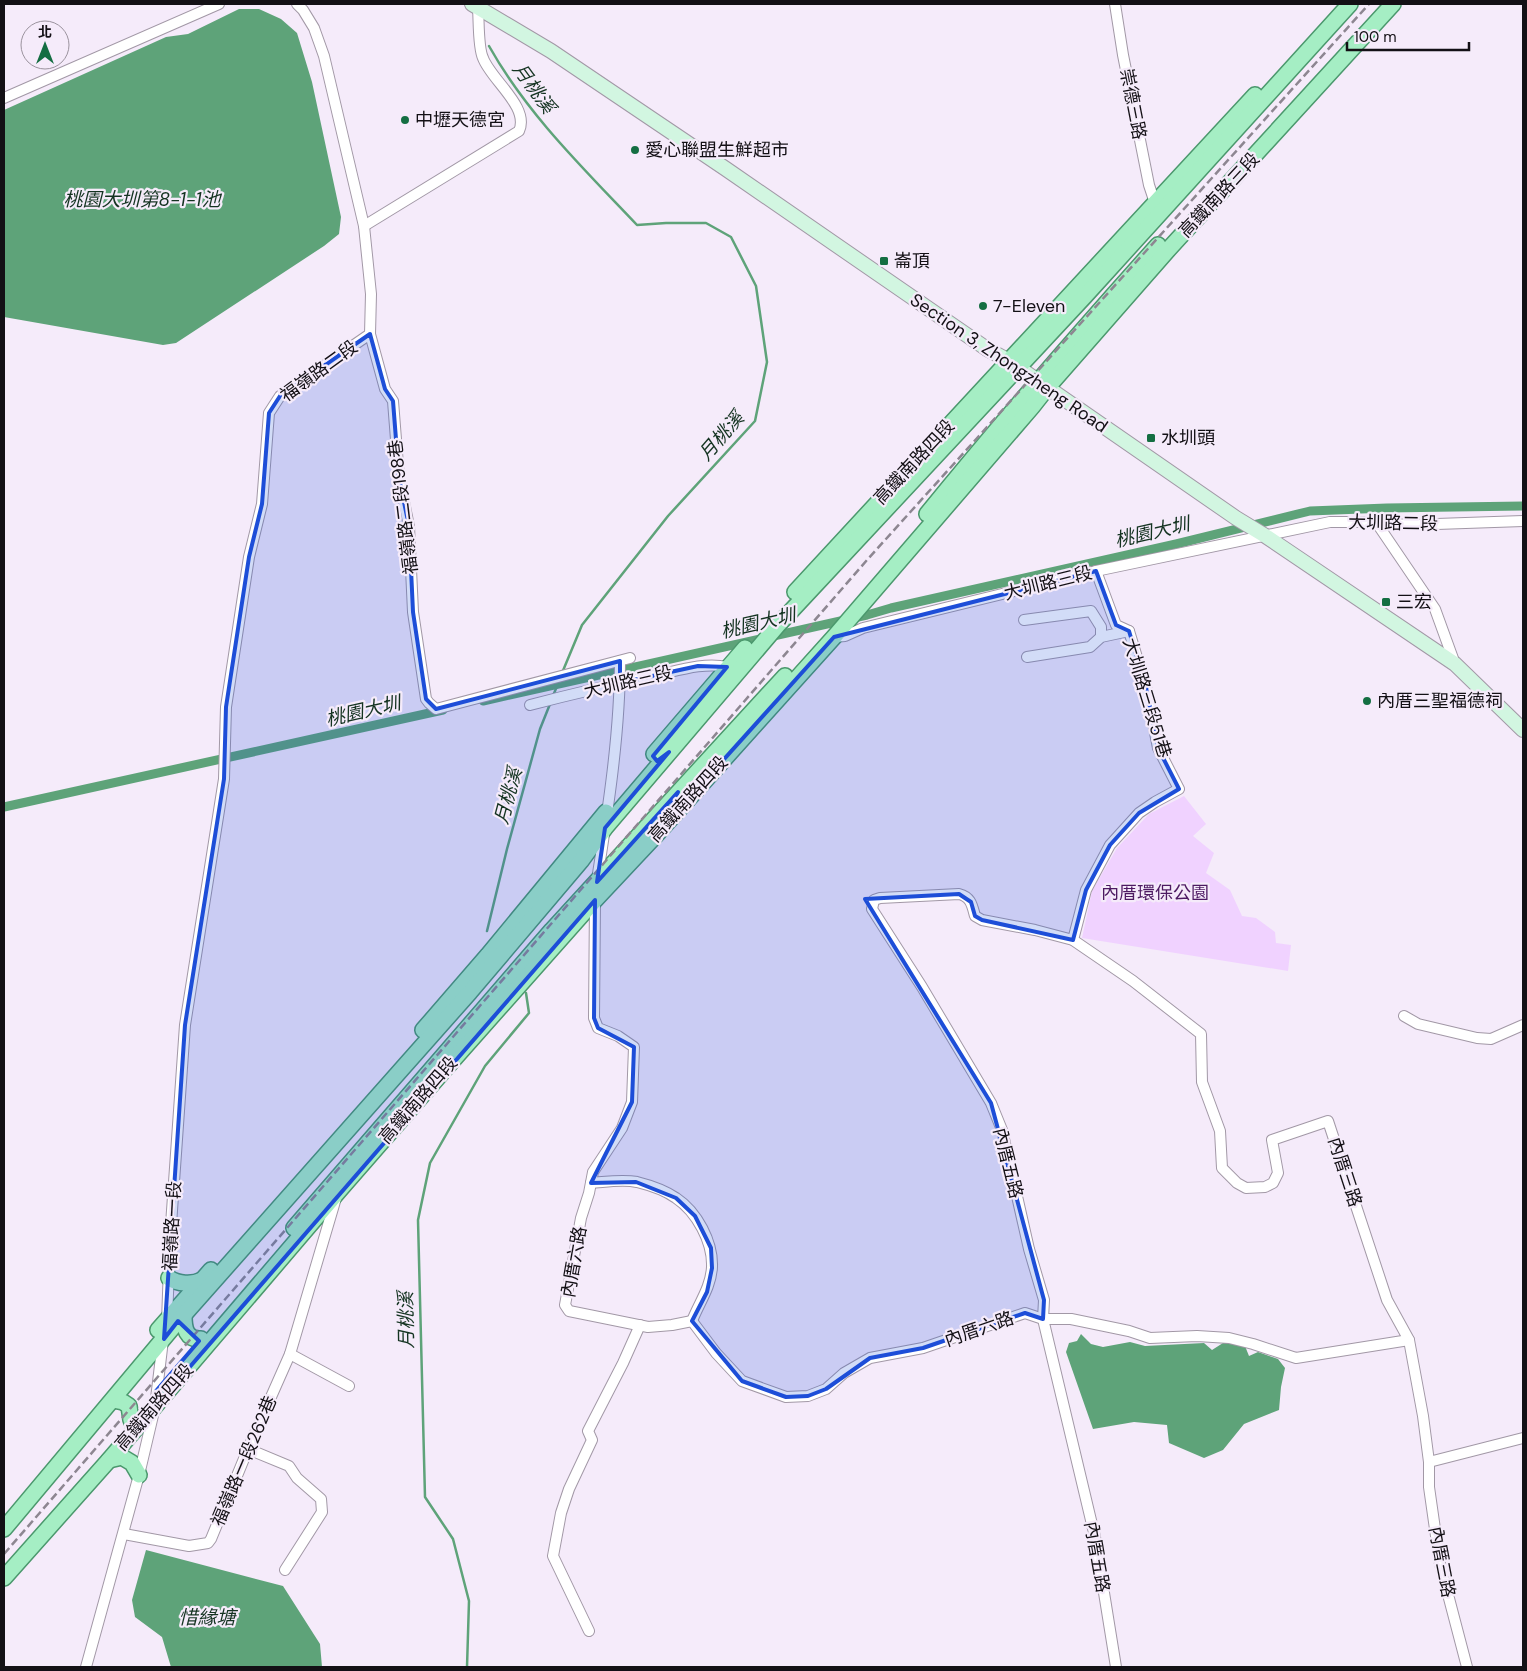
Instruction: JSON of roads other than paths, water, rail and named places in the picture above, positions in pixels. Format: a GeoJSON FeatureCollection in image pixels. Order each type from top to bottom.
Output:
{"type":"FeatureCollection","features":[{"type":"Feature","properties":{"kind":"main road"},"geometry":{"type":"LineString","coordinates":[[1013,365],[1155,203],[1339,4]]}},
{"type":"Feature","properties":{"kind":"main road","name":"高鐵南路三段"},"geometry":{"type":"LineString","coordinates":[[1013,365],[1350,4]]}},
{"type":"Feature","properties":{"kind":"main road","name":"高鐵南路三段"},"geometry":{"type":"LineString","coordinates":[[1042,385],[1105,304],[1382,4]]}},
{"type":"Feature","properties":{"kind":"main road","name":"高鐵南路三段"},"geometry":{"type":"LineString","coordinates":[[1042,385],[1394,4]]}},
{"type":"Feature","properties":{"kind":"main road","name":"Section 3, Zhongzheng Road"},"geometry":{"type":"LineString","coordinates":[[477,5],[726,169],[1228,512],[1455,664],[1523,730]]}},
{"type":"Feature","properties":{"kind":"main road"},"geometry":{"type":"LineString","coordinates":[[1285,75],[1300,45]]}},
{"type":"Feature","properties":{"kind":"main road","name":"高鐵南路四段"},"geometry":{"type":"LineString","coordinates":[[4,1529],[164,1339],[470,992],[581,861],[605,828],[778,624],[1013,365]]}},
{"type":"Feature","properties":{"kind":"main road","name":"高鐵南路四段"},"geometry":{"type":"LineString","coordinates":[[727,667],[895,481],[1013,365]]}},
{"type":"Feature","properties":{"kind":"main road"},"geometry":{"type":"LineString","coordinates":[[833,634],[859,608],[1032,407],[1042,385]]}},
{"type":"Feature","properties":{"kind":"main road"},"geometry":{"type":"LineString","coordinates":[[833,634],[843,612],[998,427],[1042,385]]}},
{"type":"Feature","properties":{"kind":"main road","name":"高鐵南路四段"},"geometry":{"type":"LineString","coordinates":[[4,1564],[201,1340],[321,1195],[552,930],[678,792],[833,634]]}},
{"type":"Feature","properties":{"kind":"main road","name":"高鐵南路四段"},"geometry":{"type":"LineString","coordinates":[[4,1578],[155,1407],[446,1068],[595,900],[656,835],[833,634]]}},
{"type":"Feature","properties":{"kind":"main road"},"geometry":{"type":"LineString","coordinates":[[4,1513],[124,1372],[167,1318],[368,1094],[488,955],[727,667]]}},
{"type":"Feature","properties":{"kind":"main road"},"geometry":{"type":"LineString","coordinates":[[637,774],[669,752]]}},
{"type":"Feature","properties":{"kind":"main road"},"geometry":{"type":"LineString","coordinates":[[656,835],[678,792]]}},
{"type":"Feature","properties":{"kind":"main road"},"geometry":{"type":"LineString","coordinates":[[470,992],[488,955]]}},
{"type":"Feature","properties":{"kind":"main road"},"geometry":{"type":"LineString","coordinates":[[398,1106],[431,1083],[446,1068]]}},
{"type":"Feature","properties":{"kind":"main road"},"geometry":{"type":"LineString","coordinates":[[169,1278],[190,1283],[202,1280]]}},
{"type":"Feature","properties":{"kind":"main road"},"geometry":{"type":"LineString","coordinates":[[184,1316],[184,1325],[188,1335],[196,1340],[201,1340]]}},
{"type":"Feature","properties":{"kind":"main road"},"geometry":{"type":"LineString","coordinates":[[113,1400],[123,1402],[129,1406],[130,1420]]}},
{"type":"Feature","properties":{"kind":"main road"},"geometry":{"type":"LineString","coordinates":[[109,1460],[122,1457],[132,1463],[140,1475]]}},
{"type":"Feature","properties":{"kind":"street"},"geometry":{"type":"LineString","coordinates":[[4,98],[219,4]]}},
{"type":"Feature","properties":{"kind":"street","name":"福嶺路二段"},"geometry":{"type":"LineString","coordinates":[[224,776],[226,707],[249,557],[262,504],[269,413],[280,396],[370,334],[371,294],[364,226],[324,56],[314,28],[304,10],[297,4]]}},
{"type":"Feature","properties":{"kind":"street","name":"崇德三路"},"geometry":{"type":"LineString","coordinates":[[1115,4],[1126,74],[1149,185],[1155,203]]}},
{"type":"Feature","properties":{"kind":"street"},"geometry":{"type":"LineString","coordinates":[[364,226],[519,131],[522,125],[521,115],[482,57],[477,5]]}},
{"type":"Feature","properties":{"kind":"street","name":"福嶺路二段198巷"},"geometry":{"type":"LineString","coordinates":[[370,334],[385,389],[393,402],[399,478],[410,526],[413,612],[426,699],[436,709]]}},
{"type":"Feature","properties":{"kind":"street","name":"大圳路二段"},"geometry":{"type":"LineString","coordinates":[[1259,532],[1330,522],[1376,522],[1408,525],[1523,521]]}},
{"type":"Feature","properties":{"kind":"street"},"geometry":{"type":"LineString","coordinates":[[1376,522],[1435,609],[1455,664]]}},
{"type":"Feature","properties":{"kind":"street","name":"大圳路三段"},"geometry":{"type":"LineString","coordinates":[[833,634],[845,636],[863,628],[1259,532]]}},
{"type":"Feature","properties":{"kind":"street","name":"大圳路三段51巷"},"geometry":{"type":"LineString","coordinates":[[1073,940],[1086,890],[1110,845],[1139,813],[1179,789],[1158,748],[1146,687],[1129,631],[1116,624],[1096,571]]}},
{"type":"Feature","properties":{"kind":"street"},"geometry":{"type":"LineString","coordinates":[[1024,620],[1091,611],[1101,627],[1101,638]]}},
{"type":"Feature","properties":{"kind":"street"},"geometry":{"type":"LineString","coordinates":[[1027,657],[1090,647],[1101,638],[1129,631]]}},
{"type":"Feature","properties":{"kind":"street","name":"大圳路三段"},"geometry":{"type":"LineString","coordinates":[[436,709],[623,660],[620,682]]}},
{"type":"Feature","properties":{"kind":"street","name":"大圳路三段"},"geometry":{"type":"LineString","coordinates":[[530,705],[620,682],[698,666],[717,665],[727,667]]}},
{"type":"Feature","properties":{"kind":"street"},"geometry":{"type":"LineString","coordinates":[[595,900],[596,882],[608,809],[620,682]]}},
{"type":"Feature","properties":{"kind":"street","name":"福嶺路一段"},"geometry":{"type":"LineString","coordinates":[[86,1667],[140,1475],[155,1407],[167,1318],[170,1239],[185,1025],[224,776]]}},
{"type":"Feature","properties":{"kind":"street","name":"內厝五路"},"geometry":{"type":"LineString","coordinates":[[1073,940],[1035,930],[982,920],[975,916],[971,902],[966,896],[959,894],[880,898],[874,900],[872,909],[922,987],[991,1103],[1002,1130],[1029,1249],[1044,1300],[1043,1319],[1095,1537],[1116,1667]]}},
{"type":"Feature","properties":{"kind":"street","name":"內厝六路"},"geometry":{"type":"LineString","coordinates":[[595,900],[594,1018],[598,1028],[618,1036],[634,1047],[632,1102],[622,1128],[594,1172],[581,1218],[565,1305],[569,1311],[648,1327],[692,1321],[716,1353],[742,1382],[786,1397],[808,1396],[826,1390],[844,1373],[870,1358],[923,1348],[1025,1313],[1043,1319],[1071,1319],[1129,1331],[1150,1338],[1197,1336],[1229,1338],[1296,1358],[1409,1340]]}},
{"type":"Feature","properties":{"kind":"street","name":"內厝三路"},"geometry":{"type":"LineString","coordinates":[[1073,940],[1133,981],[1201,1034],[1202,1082],[1220,1131],[1222,1168],[1237,1183],[1246,1188],[1264,1187],[1273,1183],[1278,1174],[1272,1140],[1328,1121],[1387,1300],[1409,1340],[1423,1416],[1429,1462],[1429,1487],[1440,1564],[1467,1667]]}},
{"type":"Feature","properties":{"kind":"street"},"geometry":{"type":"LineString","coordinates":[[1404,1016],[1418,1024],[1477,1038],[1491,1039],[1523,1024]]}},
{"type":"Feature","properties":{"kind":"street"},"geometry":{"type":"LineString","coordinates":[[591,1183],[636,1182],[676,1198],[695,1216],[711,1248],[712,1268],[707,1292],[696,1309],[692,1321]]}},
{"type":"Feature","properties":{"kind":"street","name":"福嶺路一段262巷"},"geometry":{"type":"LineString","coordinates":[[124,1534],[189,1546],[208,1543],[211,1539],[290,1354],[338,1192]]}},
{"type":"Feature","properties":{"kind":"street"},"geometry":{"type":"LineString","coordinates":[[589,1630],[553,1556],[561,1513],[569,1489],[592,1440],[588,1431],[640,1325]]}},
{"type":"Feature","properties":{"kind":"street"},"geometry":{"type":"LineString","coordinates":[[290,1354],[349,1386]]}},
{"type":"Feature","properties":{"kind":"street"},"geometry":{"type":"LineString","coordinates":[[1429,1462],[1523,1438]]}},
{"type":"Feature","properties":{"kind":"street"},"geometry":{"type":"LineString","coordinates":[[248,1449],[289,1466],[297,1478],[321,1500],[322,1512],[285,1570]]}},
{"type":"Feature","properties":{"kind":"water","name":"桃園大圳第8-1-1池"},"geometry":{"type":"Polygon","coordinates":[[[239,9],[259,9],[281,19],[297,33],[312,82],[341,217],[339,234],[324,246],[176,343],[163,345],[4,317],[4,110],[166,37],[188,34],[239,9]]]}},
{"type":"Feature","properties":{"kind":"water"},"geometry":{"type":"Polygon","coordinates":[[[1081,1334],[1091,1344],[1103,1347],[1130,1342],[1145,1346],[1204,1343],[1212,1350],[1223,1343],[1243,1341],[1249,1356],[1258,1352],[1278,1359],[1285,1368],[1279,1410],[1244,1424],[1223,1450],[1204,1458],[1169,1443],[1167,1425],[1134,1422],[1093,1429],[1066,1352],[1069,1343],[1077,1341],[1081,1334]]]}},
{"type":"Feature","properties":{"kind":"water","name":"惜緣塘"},"geometry":{"type":"Polygon","coordinates":[[[146,1550],[283,1586],[320,1644],[322,1667],[171,1667],[162,1637],[135,1617],[132,1600],[146,1550]]]}},
{"type":"Feature","properties":{"kind":"waterway","name":"月桃溪"},"geometry":{"type":"LineString","coordinates":[[489,46],[521,95],[557,140],[637,225],[706,223],[731,237],[756,286],[767,362],[755,421],[668,516],[582,625],[562,673]]}},
{"type":"Feature","properties":{"kind":"waterway","name":"桃園大圳"},"geometry":{"type":"LineString","coordinates":[[483,701],[867,615],[1176,544],[1310,511],[1523,506]]}},
{"type":"Feature","properties":{"kind":"waterway","name":"月桃溪"},"geometry":{"type":"LineString","coordinates":[[553,696],[559,681]]}},
{"type":"Feature","properties":{"kind":"waterway","name":"月桃溪"},"geometry":{"type":"LineString","coordinates":[[487,931],[540,729],[550,704]]}},
{"type":"Feature","properties":{"kind":"waterway","name":"桃園大圳"},"geometry":{"type":"LineString","coordinates":[[4,807],[443,710]]}},
{"type":"Feature","properties":{"kind":"waterway","name":"月桃溪"},"geometry":{"type":"LineString","coordinates":[[467,1667],[469,1601],[453,1539],[425,1497],[418,1220],[430,1163],[485,1066],[529,1013],[526,993]]}},
{"type":"Feature","properties":{"kind":"railway"},"geometry":{"type":"LineString","coordinates":[[4,1554],[867,560],[1369,4]]}},
{"type":"Feature","properties":{"kind":"place","name":"中壢天德宮"},"geometry":{"type":"Point","coordinates":[405,120]}},
{"type":"Feature","properties":{"kind":"place","name":"愛心聯盟生鮮超市"},"geometry":{"type":"Point","coordinates":[635,150]}},
{"type":"Feature","properties":{"kind":"place","name":"崙頂"},"geometry":{"type":"Point","coordinates":[884,261]}},
{"type":"Feature","properties":{"kind":"place","name":"7-Eleven"},"geometry":{"type":"Point","coordinates":[983,306]}},
{"type":"Feature","properties":{"kind":"place","name":"水圳頭"},"geometry":{"type":"Point","coordinates":[1151,438]}},
{"type":"Feature","properties":{"kind":"place","name":"三宏"},"geometry":{"type":"Point","coordinates":[1386,602]}},
{"type":"Feature","properties":{"kind":"place","name":"內厝三聖福德祠"},"geometry":{"type":"Point","coordinates":[1367,701]}},
{"type":"Feature","properties":{"kind":"park label","name":"內厝環保公園"},"geometry":{"type":"Point","coordinates":[1155,893]}}]}
